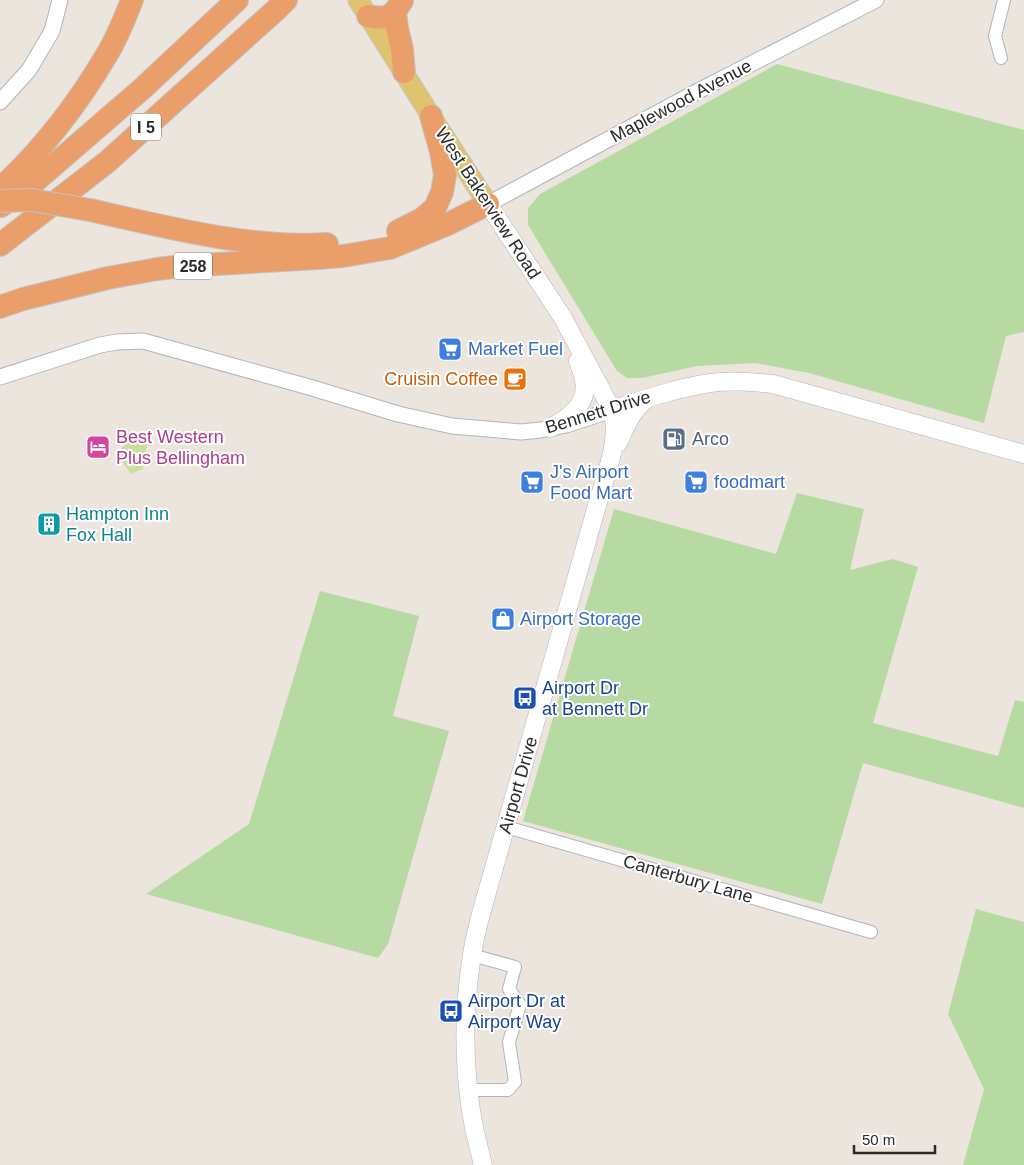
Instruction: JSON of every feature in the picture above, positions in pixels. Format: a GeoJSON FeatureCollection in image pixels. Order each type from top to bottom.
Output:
{"type":"FeatureCollection","features":[{"type":"Feature","properties":{"kind":"highway"},"geometry":{"type":"LineString","coordinates":[[0,189],[22,169],[82,93],[107,55],[132,0]]}},
{"type":"Feature","properties":{"kind":"highway","name":"I 5"},"geometry":{"type":"LineString","coordinates":[[0,207],[32,184],[143,88],[237,0]]}},
{"type":"Feature","properties":{"kind":"highway","name":"I 5"},"geometry":{"type":"LineString","coordinates":[[0,245],[107,162],[286,0]]}},
{"type":"Feature","properties":{"kind":"highway"},"geometry":{"type":"LineString","coordinates":[[363,8],[381,18],[389,16],[399,6]]}},
{"type":"Feature","properties":{"kind":"highway"},"geometry":{"type":"LineString","coordinates":[[399,6],[397,28],[402,49],[404,72]]}},
{"type":"Feature","properties":{"kind":"highway"},"geometry":{"type":"LineString","coordinates":[[398,231],[422,219],[435,208],[442,192],[445,176],[441,152],[431,116]]}},
{"type":"Feature","properties":{"kind":"highway"},"geometry":{"type":"LineString","coordinates":[[0,201],[32,200],[90,210],[201,234],[270,243],[312,245],[351,242],[398,231],[488,204]]}},
{"type":"Feature","properties":{"kind":"highway","name":"258"},"geometry":{"type":"LineString","coordinates":[[0,307],[23,299],[108,278],[157,269],[343,256],[390,248],[448,224],[488,204]]}},
{"type":"Feature","properties":{"kind":"main road","name":"West Bakerview Road"},"geometry":{"type":"LineString","coordinates":[[363,8],[563,318],[612,410]]}},
{"type":"Feature","properties":{"kind":"main road"},"geometry":{"type":"LineString","coordinates":[[550,428],[563,422],[577,409],[585,387],[584,378],[563,318]]}},
{"type":"Feature","properties":{"kind":"main road","name":"Bennett Drive"},"geometry":{"type":"LineString","coordinates":[[612,410],[652,396],[711,383],[738,381],[773,384],[1024,454]]}},
{"type":"Feature","properties":{"kind":"main road"},"geometry":{"type":"LineString","coordinates":[[609,462],[634,412],[652,396]]}},
{"type":"Feature","properties":{"kind":"main road","name":"Airport Drive"},"geometry":{"type":"LineString","coordinates":[[483,1165],[474,1128],[466,1056],[467,994],[472,955],[482,910],[609,462],[615,433],[615,419],[612,410]]}},
{"type":"Feature","properties":{"kind":"street"},"geometry":{"type":"LineString","coordinates":[[0,102],[29,70],[52,31],[60,0]]}},
{"type":"Feature","properties":{"kind":"street","name":"Maplewood Avenue"},"geometry":{"type":"LineString","coordinates":[[488,204],[702,89],[876,0]]}},
{"type":"Feature","properties":{"kind":"street"},"geometry":{"type":"LineString","coordinates":[[1001,58],[995,36],[1004,0]]}},
{"type":"Feature","properties":{"kind":"street","name":"Bennett Drive"},"geometry":{"type":"LineString","coordinates":[[0,377],[100,345],[143,341],[398,414],[452,426],[521,432],[566,426],[612,410]]}},
{"type":"Feature","properties":{"kind":"street","name":"Canterbury Lane"},"geometry":{"type":"LineString","coordinates":[[506,826],[871,932]]}},
{"type":"Feature","properties":{"kind":"street"},"geometry":{"type":"LineString","coordinates":[[469,1090],[508,1090],[515,1082],[509,1042],[520,1005],[509,989],[515,967],[472,955]]}},
{"type":"Feature","properties":{"kind":"green space"},"geometry":{"type":"Polygon","coordinates":[[[777,64],[1024,130],[1024,332],[1006,336],[984,423],[809,373],[756,363],[697,366],[642,378],[627,378],[617,371],[528,225],[528,208],[540,194],[777,64]]]}},
{"type":"Feature","properties":{"kind":"green space"},"geometry":{"type":"Polygon","coordinates":[[[137,434],[147,444],[143,469],[131,474],[116,453],[137,434]]]}},
{"type":"Feature","properties":{"kind":"green space"},"geometry":{"type":"Polygon","coordinates":[[[797,493],[864,509],[850,570],[893,559],[918,567],[873,723],[998,756],[1015,700],[1024,702],[1024,808],[863,763],[822,904],[523,821],[614,509],[776,554],[797,493]]]}},
{"type":"Feature","properties":{"kind":"green space"},"geometry":{"type":"Polygon","coordinates":[[[320,591],[419,616],[393,716],[449,731],[388,944],[378,958],[146,894],[249,824],[320,591]]]}},
{"type":"Feature","properties":{"kind":"green space"},"geometry":{"type":"Polygon","coordinates":[[[976,909],[1024,922],[1024,1165],[963,1165],[984,1089],[948,1014],[976,909]]]}},
{"type":"Feature","properties":{"kind":"place","name":"Market Fuel"},"geometry":{"type":"Point","coordinates":[450,349]}},
{"type":"Feature","properties":{"kind":"place","name":"Cruisin Coffee"},"geometry":{"type":"Point","coordinates":[515,379]}},
{"type":"Feature","properties":{"kind":"place","name":"Arco"},"geometry":{"type":"Point","coordinates":[674,439]}},
{"type":"Feature","properties":{"kind":"place","name":"Best Western Plus Bellingham"},"geometry":{"type":"Point","coordinates":[98,447]}},
{"type":"Feature","properties":{"kind":"place","name":"J's Airport Food Mart"},"geometry":{"type":"Point","coordinates":[532,482]}},
{"type":"Feature","properties":{"kind":"place","name":"foodmart"},"geometry":{"type":"Point","coordinates":[696,482]}},
{"type":"Feature","properties":{"kind":"place","name":"Hampton Inn Fox Hall"},"geometry":{"type":"Point","coordinates":[49,524]}},
{"type":"Feature","properties":{"kind":"place","name":"Airport Storage"},"geometry":{"type":"Point","coordinates":[503,619]}},
{"type":"Feature","properties":{"kind":"place","name":"Airport Dr at Bennett Dr"},"geometry":{"type":"Point","coordinates":[525,698]}},
{"type":"Feature","properties":{"kind":"place","name":"Airport Dr at Airport Way"},"geometry":{"type":"Point","coordinates":[451,1011]}}]}
